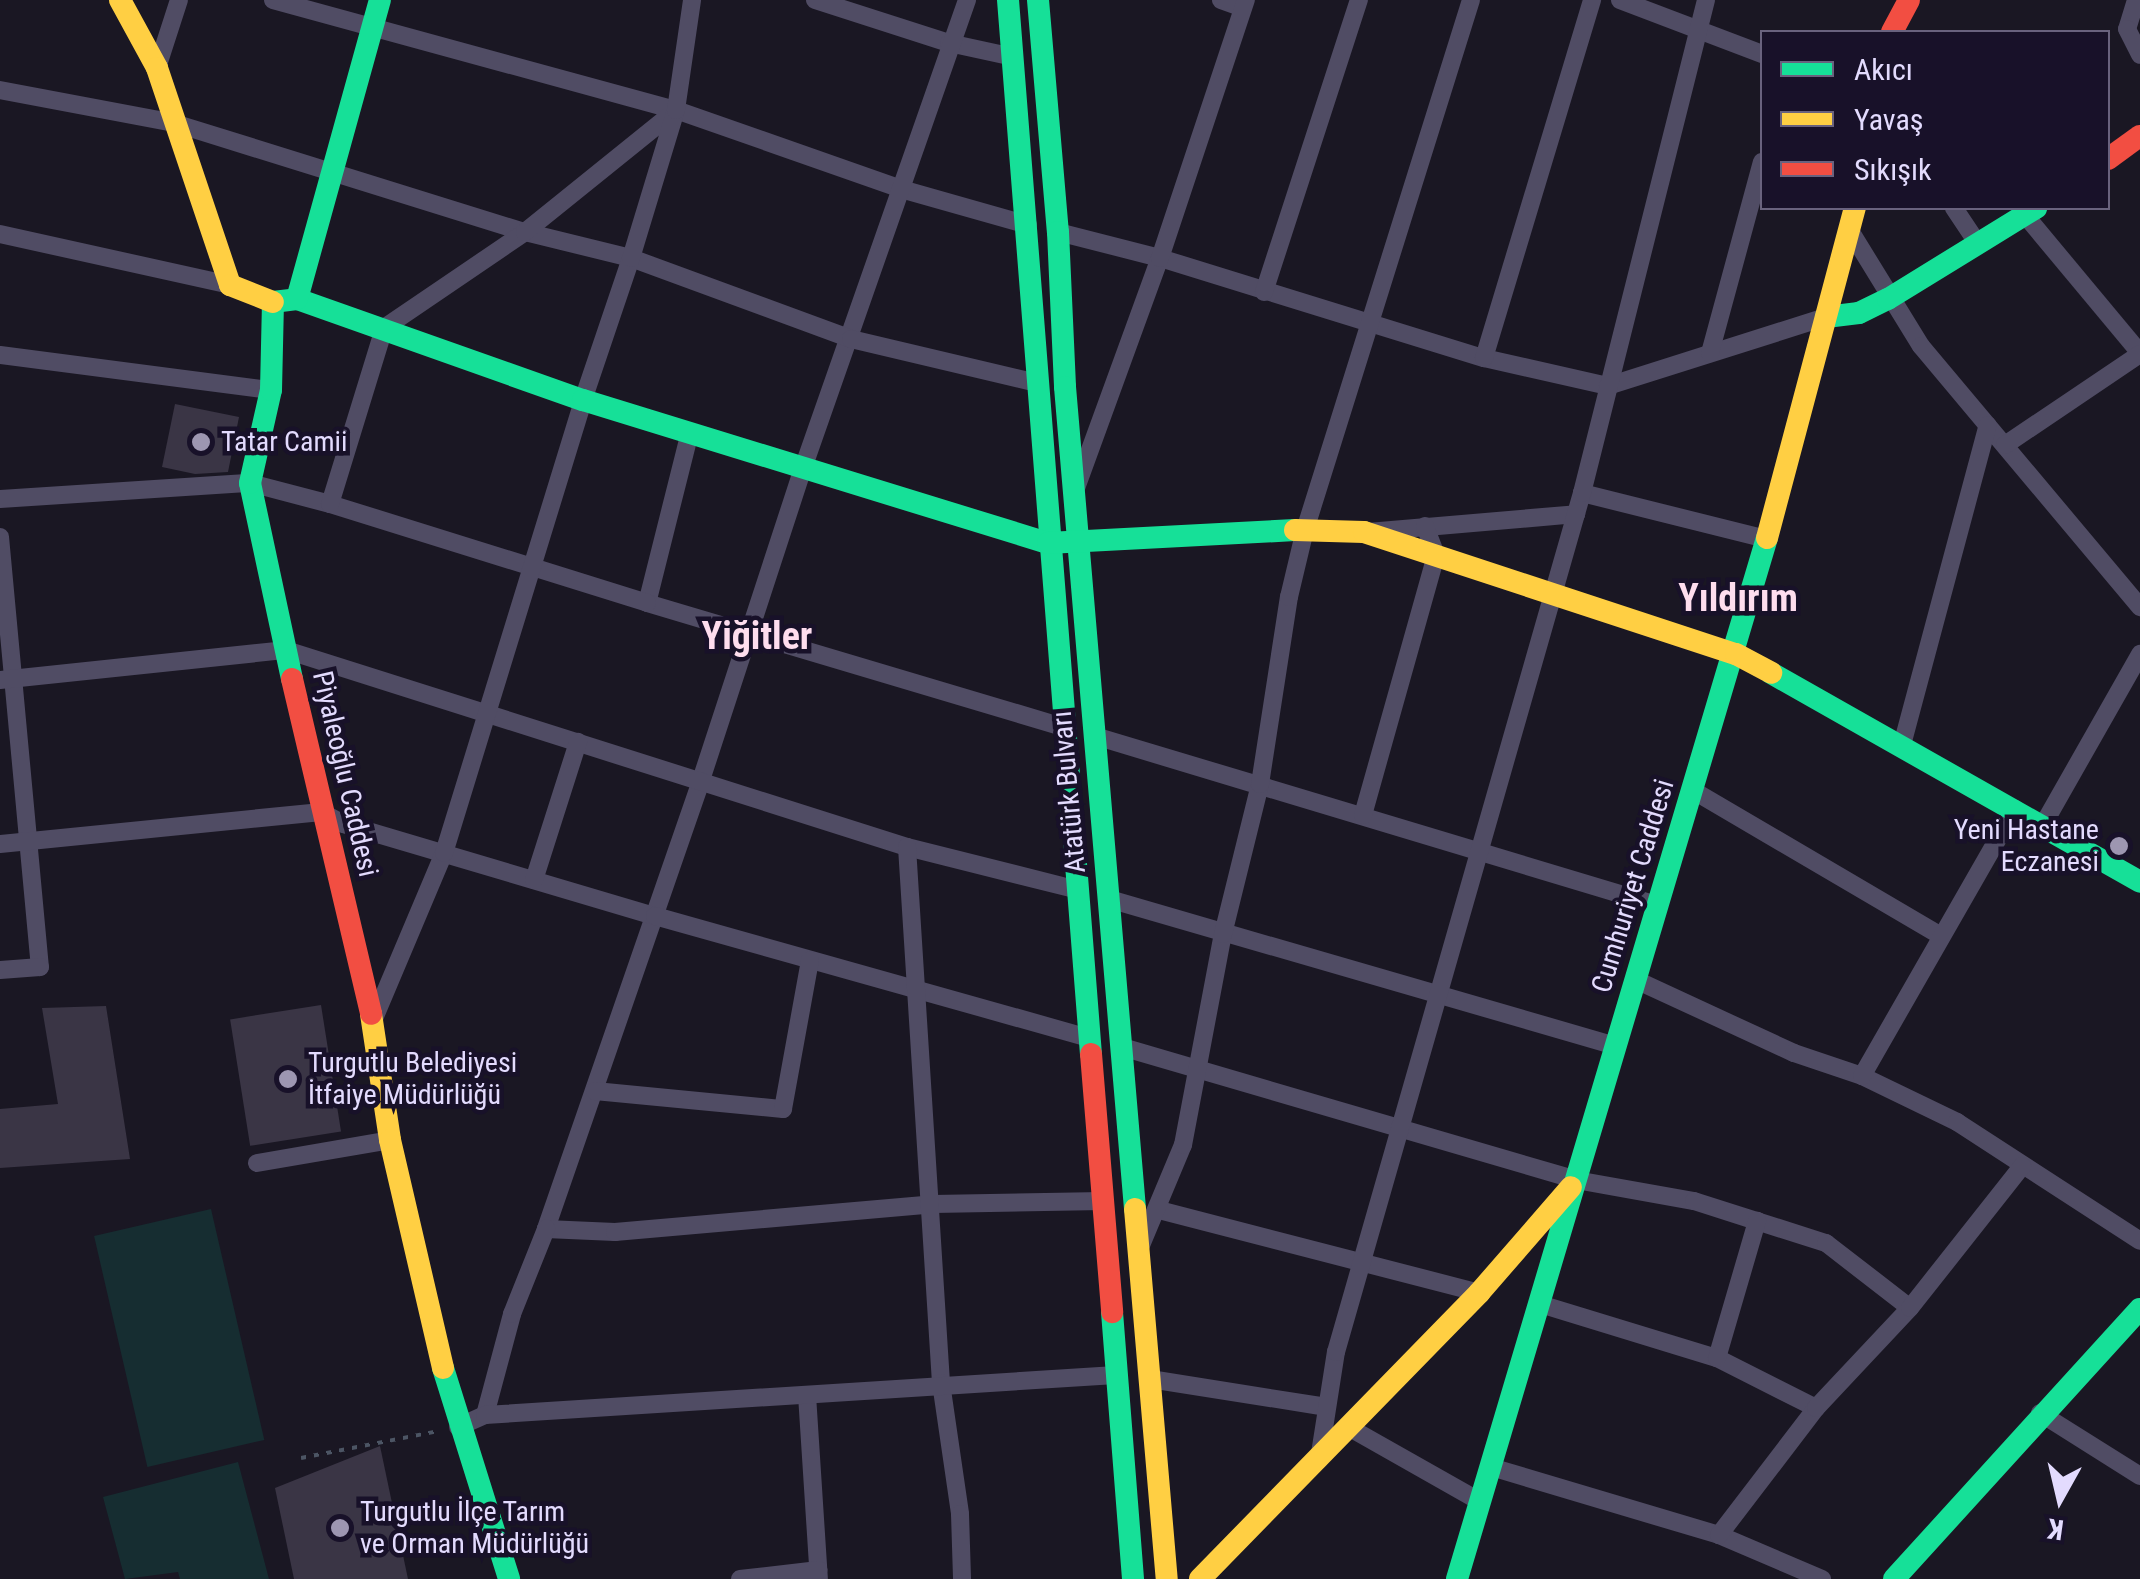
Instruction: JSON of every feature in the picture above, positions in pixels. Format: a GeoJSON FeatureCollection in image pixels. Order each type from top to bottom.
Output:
{"type":"FeatureCollection","features":[{"type":"Feature","properties":{"kind":"street"},"geometry":{"type":"LineString","coordinates":[[120,0],[157,68],[230,284]]}},
{"type":"Feature","properties":{"kind":"street"},"geometry":{"type":"LineString","coordinates":[[157,68],[180,0]]}},
{"type":"Feature","properties":{"kind":"street"},"geometry":{"type":"LineString","coordinates":[[273,0],[676,110],[901,189],[1160,258],[1484,358],[1608,386],[1826,318],[1859,313],[2031,211],[2140,353],[2004,445]]}},
{"type":"Feature","properties":{"kind":"street"},"geometry":{"type":"LineString","coordinates":[[297,299],[380,0]]}},
{"type":"Feature","properties":{"kind":"street"},"geometry":{"type":"LineString","coordinates":[[372,1021],[444,853],[583,400],[631,258],[676,110],[692,0]]}},
{"type":"Feature","properties":{"kind":"street"},"geometry":{"type":"LineString","coordinates":[[815,0],[949,43],[1013,57],[1042,56]]}},
{"type":"Feature","properties":{"kind":"street"},"geometry":{"type":"LineString","coordinates":[[485,1415],[512,1314],[595,1091],[804,465],[967,0]]}},
{"type":"Feature","properties":{"kind":"street","name":"Atatürk Bulvarı"},"geometry":{"type":"LineString","coordinates":[[1008,0],[1133,1579]]}},
{"type":"Feature","properties":{"kind":"street","name":"Atatürk Bulvarı"},"geometry":{"type":"LineString","coordinates":[[1038,0],[1058,232],[1065,387],[1122,1047],[1147,1209],[1139,1251],[1168,1579]]}},
{"type":"Feature","properties":{"kind":"street"},"geometry":{"type":"LineString","coordinates":[[1074,494],[1160,258],[1244,4],[1221,0]]}},
{"type":"Feature","properties":{"kind":"street"},"geometry":{"type":"LineString","coordinates":[[1264,292],[1359,0]]}},
{"type":"Feature","properties":{"kind":"street"},"geometry":{"type":"LineString","coordinates":[[1147,1209],[1183,1145],[1223,934],[1260,784],[1289,597],[1306,530],[1471,0]]}},
{"type":"Feature","properties":{"kind":"street"},"geometry":{"type":"LineString","coordinates":[[1484,358],[1592,0]]}},
{"type":"Feature","properties":{"kind":"street"},"geometry":{"type":"LineString","coordinates":[[1620,0],[1760,53]]}},
{"type":"Feature","properties":{"kind":"street"},"geometry":{"type":"LineString","coordinates":[[1319,1460],[1336,1352],[1582,493],[1706,0]]}},
{"type":"Feature","properties":{"kind":"street"},"geometry":{"type":"LineString","coordinates":[[1893,30],[1909,0]]}},
{"type":"Feature","properties":{"kind":"street"},"geometry":{"type":"LineString","coordinates":[[2136,0],[2127,29],[2140,55]]}},
{"type":"Feature","properties":{"kind":"street"},"geometry":{"type":"LineString","coordinates":[[0,90],[174,123],[525,232],[631,258],[851,339],[1065,387]]}},
{"type":"Feature","properties":{"kind":"street"},"geometry":{"type":"LineString","coordinates":[[330,504],[384,328],[525,232],[676,110]]}},
{"type":"Feature","properties":{"kind":"street"},"geometry":{"type":"LineString","coordinates":[[2110,158],[2140,136]]}},
{"type":"Feature","properties":{"kind":"street"},"geometry":{"type":"LineString","coordinates":[[1710,353],[1760,169]]}},
{"type":"Feature","properties":{"kind":"street"},"geometry":{"type":"LineString","coordinates":[[1955,210],[1978,244]]}},
{"type":"Feature","properties":{"kind":"street"},"geometry":{"type":"LineString","coordinates":[[1852,218],[1888,299],[1988,426],[2140,607]]}},
{"type":"Feature","properties":{"kind":"street","name":"Cumhuriyet Caddesi"},"geometry":{"type":"LineString","coordinates":[[1457,1579],[1657,905],[1736,654],[1852,218]]}},
{"type":"Feature","properties":{"kind":"street"},"geometry":{"type":"LineString","coordinates":[[0,234],[230,284],[273,302],[297,299],[583,400],[1048,543],[1306,530],[1364,532],[1576,514]]}},
{"type":"Feature","properties":{"kind":"street","name":"Piyaleoğlu Caddesi"},"geometry":{"type":"LineString","coordinates":[[273,302],[272,390],[250,483],[320,812],[372,1021],[390,1140],[458,1427],[509,1579]]}},
{"type":"Feature","properties":{"kind":"street"},"geometry":{"type":"LineString","coordinates":[[0,355],[272,390]]}},
{"type":"Feature","properties":{"kind":"street"},"geometry":{"type":"LineString","coordinates":[[1902,745],[1988,426]]}},
{"type":"Feature","properties":{"kind":"street"},"geometry":{"type":"LineString","coordinates":[[647,603],[690,432]]}},
{"type":"Feature","properties":{"kind":"street"},"geometry":{"type":"LineString","coordinates":[[0,498],[250,483],[1478,848],[1657,905]]}},
{"type":"Feature","properties":{"kind":"street"},"geometry":{"type":"LineString","coordinates":[[1582,493],[1766,539]]}},
{"type":"Feature","properties":{"kind":"street"},"geometry":{"type":"LineString","coordinates":[[1363,815],[1436,555],[1426,526]]}},
{"type":"Feature","properties":{"kind":"street"},"geometry":{"type":"LineString","coordinates":[[1364,532],[1736,654],[2140,882]]}},
{"type":"Feature","properties":{"kind":"street"},"geometry":{"type":"LineString","coordinates":[[0,537],[7,679],[29,842],[40,967],[0,970]]}},
{"type":"Feature","properties":{"kind":"street"},"geometry":{"type":"LineString","coordinates":[[7,679],[286,650],[907,848],[1078,890],[1616,1046]]}},
{"type":"Feature","properties":{"kind":"street"},"geometry":{"type":"LineString","coordinates":[[2043,825],[2140,654]]}},
{"type":"Feature","properties":{"kind":"street"},"geometry":{"type":"LineString","coordinates":[[534,880],[578,742]]}},
{"type":"Feature","properties":{"kind":"street"},"geometry":{"type":"LineString","coordinates":[[1694,791],[1940,936]]}},
{"type":"Feature","properties":{"kind":"street"},"geometry":{"type":"LineString","coordinates":[[1862,1076],[2015,809]]}},
{"type":"Feature","properties":{"kind":"street"},"geometry":{"type":"LineString","coordinates":[[0,844],[320,812],[654,916],[914,985],[1576,1180],[1694,1201],[1826,1243],[1910,1308]]}},
{"type":"Feature","properties":{"kind":"street"},"geometry":{"type":"LineString","coordinates":[[907,848],[942,1383],[960,1514],[962,1579]]}},
{"type":"Feature","properties":{"kind":"street"},"geometry":{"type":"LineString","coordinates":[[595,1091],[783,1109],[810,960]]}},
{"type":"Feature","properties":{"kind":"street"},"geometry":{"type":"LineString","coordinates":[[1636,980],[1794,1052],[1862,1076],[1957,1122],[2140,1242]]}},
{"type":"Feature","properties":{"kind":"street"},"geometry":{"type":"LineString","coordinates":[[257,1163],[390,1140]]}},
{"type":"Feature","properties":{"kind":"street"},"geometry":{"type":"LineString","coordinates":[[1719,1535],[1816,1408],[1910,1308],[2022,1166]]}},
{"type":"Feature","properties":{"kind":"street"},"geometry":{"type":"LineString","coordinates":[[1200,1579],[1479,1293],[1576,1180]]}},
{"type":"Feature","properties":{"kind":"street"},"geometry":{"type":"LineString","coordinates":[[546,1229],[614,1232],[933,1204],[1103,1201],[1364,1260],[1479,1293]]}},
{"type":"Feature","properties":{"kind":"street"},"geometry":{"type":"LineString","coordinates":[[1718,1358],[1757,1222]]}},
{"type":"Feature","properties":{"kind":"street"},"geometry":{"type":"LineString","coordinates":[[1540,1304],[1718,1358],[1816,1408]]}},
{"type":"Feature","properties":{"kind":"street"},"geometry":{"type":"LineString","coordinates":[[1894,1579],[2140,1308]]}},
{"type":"Feature","properties":{"kind":"street"},"geometry":{"type":"LineString","coordinates":[[458,1427],[485,1415],[942,1383],[1116,1375],[1327,1408]]}},
{"type":"Feature","properties":{"kind":"street"},"geometry":{"type":"LineString","coordinates":[[740,1579],[819,1574],[807,1395]]}},
{"type":"Feature","properties":{"kind":"street"},"geometry":{"type":"LineString","coordinates":[[2040,1414],[2140,1476]]}},
{"type":"Feature","properties":{"kind":"street"},"geometry":{"type":"LineString","coordinates":[[1350,1428],[1480,1502]]}},
{"type":"Feature","properties":{"kind":"street"},"geometry":{"type":"LineString","coordinates":[[1491,1468],[1719,1535],[1822,1579]]}},
{"type":"Feature","properties":{"kind":"path"},"geometry":{"type":"LineString","coordinates":[[302,1458],[458,1427]]}},
{"type":"Feature","properties":{"kind":"green space"},"geometry":{"type":"Polygon","coordinates":[[[211,1209],[264,1440],[147,1467],[94,1236],[211,1209]]]}},
{"type":"Feature","properties":{"kind":"green space"},"geometry":{"type":"Polygon","coordinates":[[[238,1462],[269,1579],[180,1579],[178,1572],[125,1579],[103,1497],[238,1462]]]}},
{"type":"Feature","properties":{"kind":"building","name":"Tatar Camii"},"geometry":{"type":"Polygon","coordinates":[[[175,404],[239,417],[228,472],[195,474],[162,467],[175,404]]]}},
{"type":"Feature","properties":{"kind":"building","name":"Turgutlu Belediyesi İtfaiye Müdürlüğü"},"geometry":{"type":"Polygon","coordinates":[[[321,1005],[341,1131],[250,1146],[230,1019],[321,1005]]]}},
{"type":"Feature","properties":{"kind":"building"},"geometry":{"type":"Polygon","coordinates":[[[106,1006],[130,1159],[0,1168],[0,1109],[58,1104],[42,1008],[106,1006]]]}},
{"type":"Feature","properties":{"kind":"building","name":"Turgutlu İlçe Tarım ve Orman Müdürlüğü"},"geometry":{"type":"Polygon","coordinates":[[[380,1446],[408,1579],[294,1579],[275,1488],[380,1446]]]}},
{"type":"Feature","properties":{"kind":"traffic: fast"},"geometry":{"type":"LineString","coordinates":[[292,679],[250,483],[271,390],[273,302],[297,299],[380,0]]}},
{"type":"Feature","properties":{"kind":"traffic: fast"},"geometry":{"type":"LineString","coordinates":[[1008,0],[1091,1054]]}},
{"type":"Feature","properties":{"kind":"traffic: fast"},"geometry":{"type":"LineString","coordinates":[[1038,0],[1058,232],[1065,387],[1135,1209]]}},
{"type":"Feature","properties":{"kind":"traffic: fast"},"geometry":{"type":"LineString","coordinates":[[1826,317],[1859,313],[1888,299],[2033,210]]}},
{"type":"Feature","properties":{"kind":"traffic: fast"},"geometry":{"type":"LineString","coordinates":[[297,299],[583,400],[1048,543],[1295,530]]}},
{"type":"Feature","properties":{"kind":"traffic: fast"},"geometry":{"type":"LineString","coordinates":[[1457,1579],[1767,538]]}},
{"type":"Feature","properties":{"kind":"traffic: fast"},"geometry":{"type":"LineString","coordinates":[[1771,673],[2140,882]]}},
{"type":"Feature","properties":{"kind":"traffic: fast"},"geometry":{"type":"LineString","coordinates":[[1894,1579],[2140,1309]]}},
{"type":"Feature","properties":{"kind":"traffic: fast"},"geometry":{"type":"LineString","coordinates":[[1112,1312],[1133,1579]]}},
{"type":"Feature","properties":{"kind":"traffic: fast"},"geometry":{"type":"LineString","coordinates":[[443,1368],[509,1579]]}},
{"type":"Feature","properties":{"kind":"traffic: slow"},"geometry":{"type":"LineString","coordinates":[[120,0],[157,68],[230,285],[273,302]]}},
{"type":"Feature","properties":{"kind":"traffic: slow"},"geometry":{"type":"LineString","coordinates":[[1767,538],[1854,210]]}},
{"type":"Feature","properties":{"kind":"traffic: slow"},"geometry":{"type":"LineString","coordinates":[[1295,530],[1364,532],[1736,654],[1771,673]]}},
{"type":"Feature","properties":{"kind":"traffic: slow"},"geometry":{"type":"LineString","coordinates":[[371,1014],[390,1140],[443,1368]]}},
{"type":"Feature","properties":{"kind":"traffic: slow"},"geometry":{"type":"LineString","coordinates":[[1200,1579],[1479,1293],[1571,1187]]}},
{"type":"Feature","properties":{"kind":"traffic: slow"},"geometry":{"type":"LineString","coordinates":[[1135,1209],[1167,1579]]}},
{"type":"Feature","properties":{"kind":"traffic: jam"},"geometry":{"type":"LineString","coordinates":[[1893,30],[1909,0]]}},
{"type":"Feature","properties":{"kind":"traffic: jam"},"geometry":{"type":"LineString","coordinates":[[2110,158],[2140,136]]}},
{"type":"Feature","properties":{"kind":"traffic: jam"},"geometry":{"type":"LineString","coordinates":[[292,679],[371,1014]]}},
{"type":"Feature","properties":{"kind":"traffic: jam"},"geometry":{"type":"LineString","coordinates":[[1091,1054],[1112,1312]]}},
{"type":"Feature","properties":{"kind":"place","name":"Tatar Camii"},"geometry":{"type":"Point","coordinates":[201,442]}},
{"type":"Feature","properties":{"kind":"place","name":"Yeni Hastane Eczanesi"},"geometry":{"type":"Point","coordinates":[2119,846]}},
{"type":"Feature","properties":{"kind":"place","name":"Turgutlu Belediyesi İtfaiye Müdürlüğü"},"geometry":{"type":"Point","coordinates":[288,1079]}},
{"type":"Feature","properties":{"kind":"place","name":"Turgutlu İlçe Tarım ve Orman Müdürlüğü"},"geometry":{"type":"Point","coordinates":[340,1528]}},
{"type":"Feature","properties":{"kind":"district","name":"Yıldırım"},"geometry":{"type":"Point","coordinates":[1738,599]}},
{"type":"Feature","properties":{"kind":"district","name":"Yiğitler"},"geometry":{"type":"Point","coordinates":[757,637]}}]}
